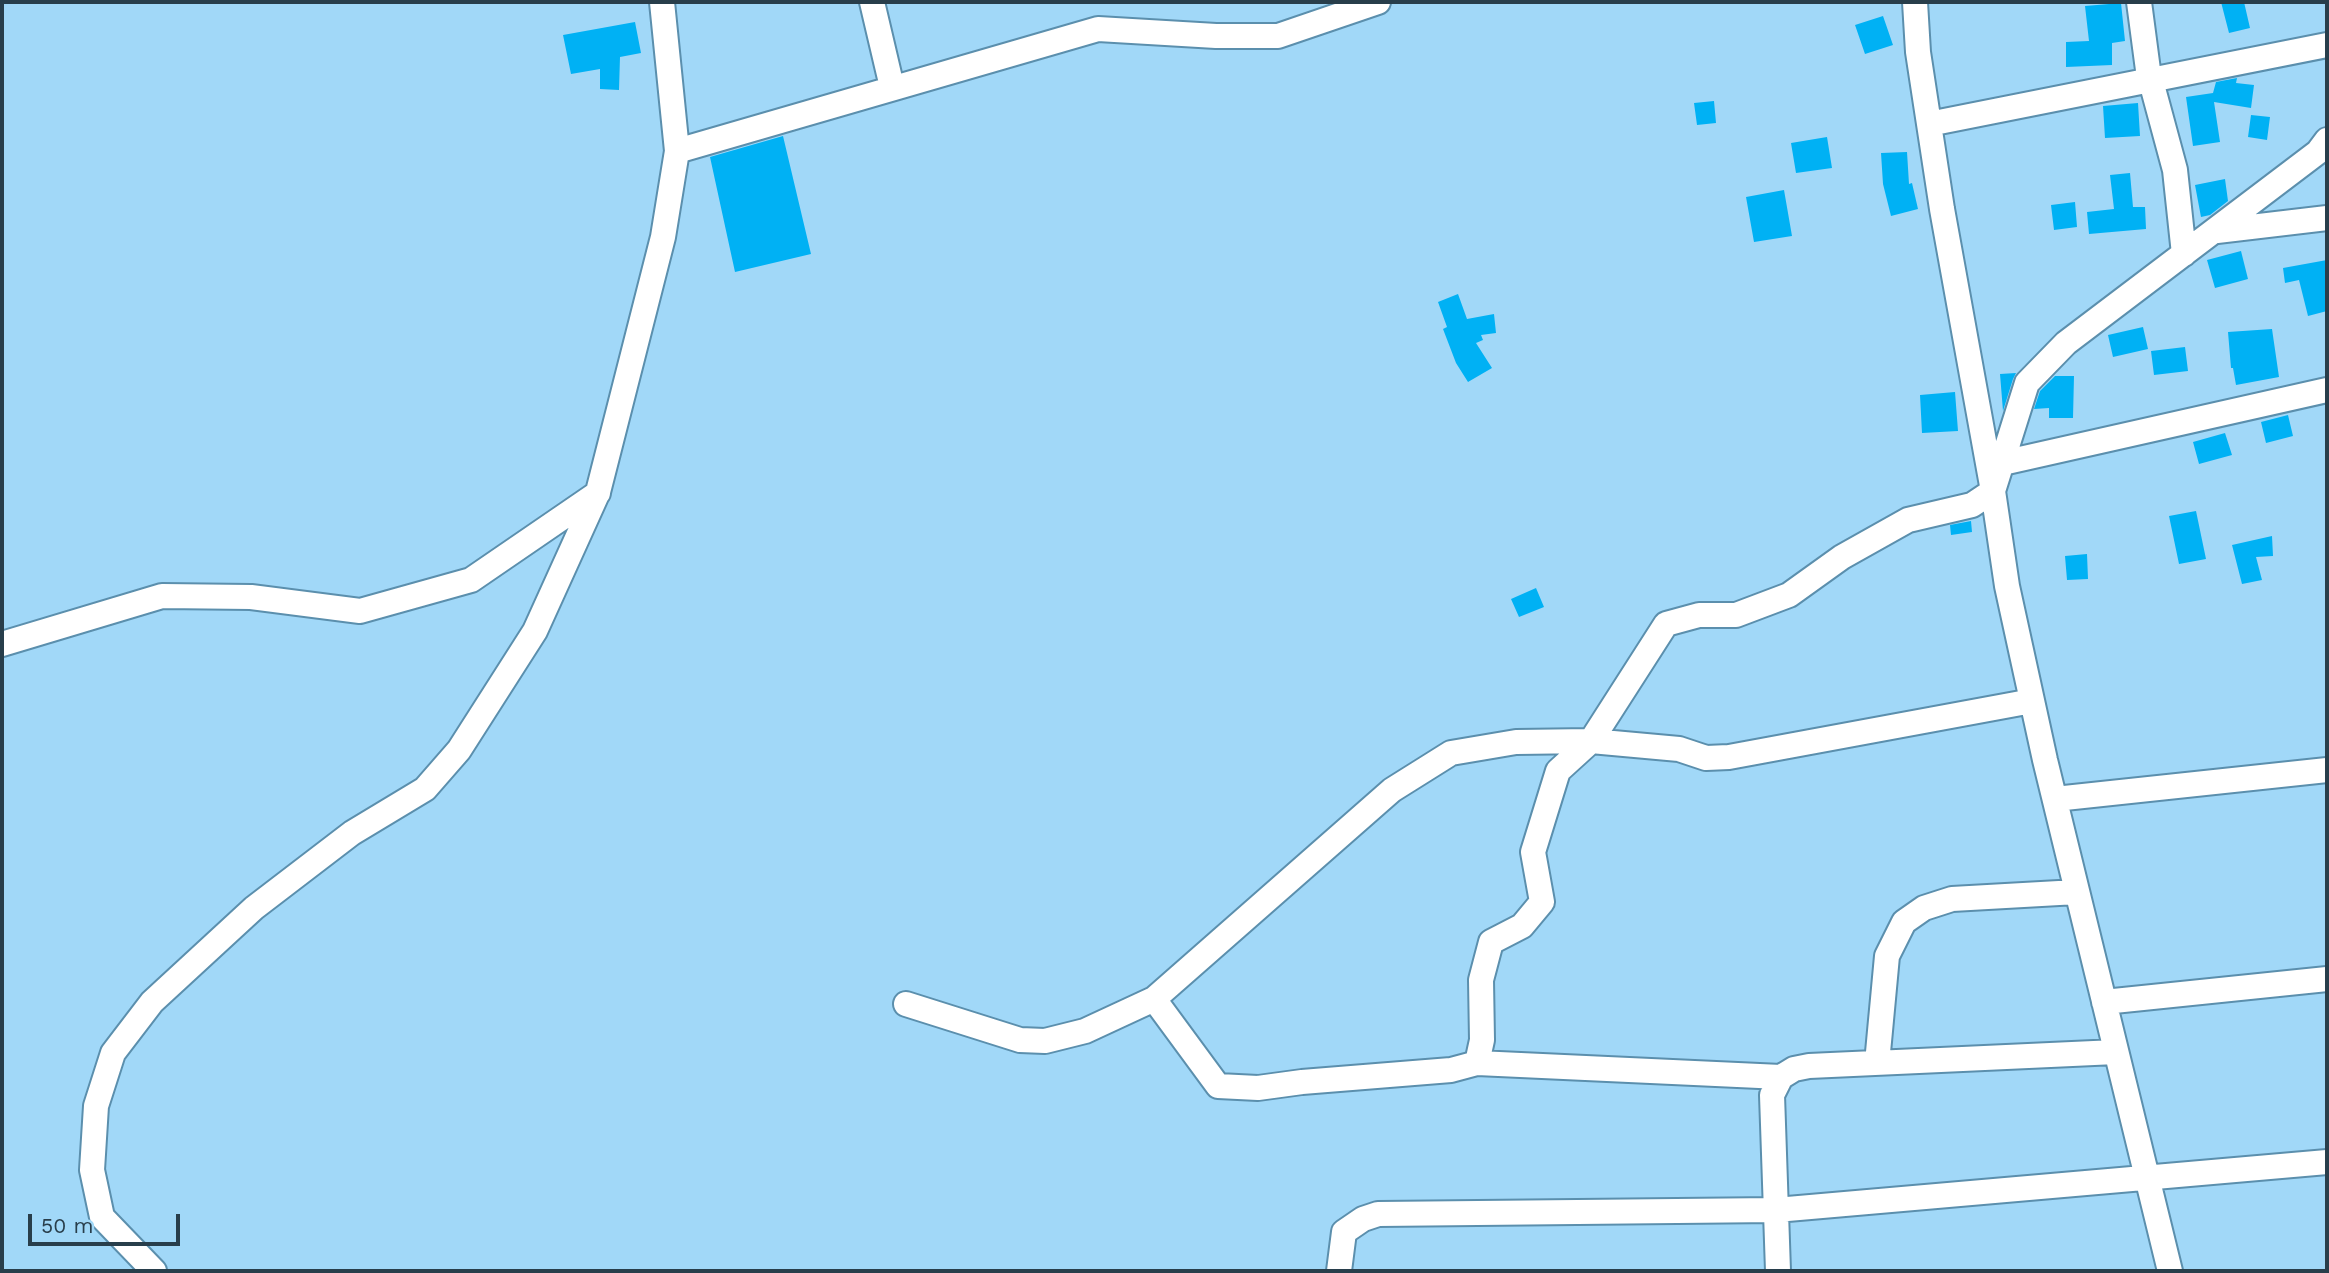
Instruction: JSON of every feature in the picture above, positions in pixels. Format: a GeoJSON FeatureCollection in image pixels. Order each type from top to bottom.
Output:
{"type":"FeatureCollection","features":[{"type":"Feature","properties":{"kind":"street"},"geometry":{"type":"LineString","coordinates":[[154,1271],[102,1217],[92,1170],[96,1106],[113,1053],[152,1002],[254,908],[352,833],[425,789],[459,750],[535,631],[598,492],[663,237],[677,150],[663,2]]}},
{"type":"Feature","properties":{"kind":"street"},"geometry":{"type":"LineString","coordinates":[[872,2],[892,87]]}},
{"type":"Feature","properties":{"kind":"street"},"geometry":{"type":"LineString","coordinates":[[677,150],[1098,29],[1216,36],[1279,36],[1378,2]]}},
{"type":"Feature","properties":{"kind":"street"},"geometry":{"type":"LineString","coordinates":[[1915,2],[1918,52],[1929,124],[1995,465],[1993,491],[2007,586],[2055,799],[2169,1271]]}},
{"type":"Feature","properties":{"kind":"street"},"geometry":{"type":"LineString","coordinates":[[2139,2],[2151,80],[2175,170],[2183,254]]}},
{"type":"Feature","properties":{"kind":"street"},"geometry":{"type":"LineString","coordinates":[[1929,124],[2327,45]]}},
{"type":"Feature","properties":{"kind":"street"},"geometry":{"type":"LineString","coordinates":[[1995,465],[2027,383],[2066,342],[2318,152],[2327,140]]}},
{"type":"Feature","properties":{"kind":"street"},"geometry":{"type":"LineString","coordinates":[[2214,231],[2327,218]]}},
{"type":"Feature","properties":{"kind":"street"},"geometry":{"type":"LineString","coordinates":[[1995,465],[2327,390]]}},
{"type":"Feature","properties":{"kind":"street"},"geometry":{"type":"LineString","coordinates":[[1477,1063],[1482,1040],[1481,980],[1491,942],[1522,926],[1542,902],[1533,852],[1558,771],[1591,741],[1666,624],[1699,615],[1736,615],[1789,595],[1842,557],[1908,520],[1972,505],[1993,491]]}},
{"type":"Feature","properties":{"kind":"street"},"geometry":{"type":"LineString","coordinates":[[2,644],[162,596],[251,597],[360,611],[471,580],[598,492]]}},
{"type":"Feature","properties":{"kind":"street"},"geometry":{"type":"LineString","coordinates":[[906,1004],[1020,1040],[1045,1041],[1085,1031],[1154,999],[1392,790],[1451,753],[1516,742],[1591,741],[1679,749],[1706,758],[1729,757],[2032,701]]}},
{"type":"Feature","properties":{"kind":"street"},"geometry":{"type":"LineString","coordinates":[[2055,799],[2327,771]]}},
{"type":"Feature","properties":{"kind":"street"},"geometry":{"type":"LineString","coordinates":[[1877,1063],[1887,956],[1904,922],[1924,908],[1952,899],[2077,892]]}},
{"type":"Feature","properties":{"kind":"street"},"geometry":{"type":"LineString","coordinates":[[2104,1002],[2327,979]]}},
{"type":"Feature","properties":{"kind":"street"},"geometry":{"type":"LineString","coordinates":[[1154,999],[1218,1086],[1258,1088],[1451,1070],[1477,1063],[1781,1077]]}},
{"type":"Feature","properties":{"kind":"street"},"geometry":{"type":"LineString","coordinates":[[1778,1271],[1772,1095],[1781,1077],[1794,1069],[1810,1066],[2116,1052]]}},
{"type":"Feature","properties":{"kind":"street"},"geometry":{"type":"LineString","coordinates":[[1339,1271],[1344,1232],[1363,1219],[1378,1214],[1776,1210],[2147,1180],[2327,1162]]}},
{"type":"Feature","properties":{"kind":"building"},"geometry":{"type":"Polygon","coordinates":[[[2221,2],[2244,2],[2250,28],[2229,33],[2221,2]]]}},
{"type":"Feature","properties":{"kind":"building"},"geometry":{"type":"Polygon","coordinates":[[[2121,3],[2125,41],[2112,43],[2112,65],[2066,67],[2066,42],[2089,41],[2085,6],[2121,3]]]}},
{"type":"Feature","properties":{"kind":"building"},"geometry":{"type":"Polygon","coordinates":[[[1883,16],[1893,45],[1865,54],[1855,25],[1883,16]]]}},
{"type":"Feature","properties":{"kind":"building"},"geometry":{"type":"Polygon","coordinates":[[[635,22],[641,53],[620,57],[619,90],[600,89],[600,69],[571,74],[563,35],[635,22]]]}},
{"type":"Feature","properties":{"kind":"building"},"geometry":{"type":"Polygon","coordinates":[[[2237,78],[2236,83],[2254,85],[2251,108],[2214,102],[2220,142],[2193,146],[2186,97],[2213,93],[2216,82],[2237,78]]]}},
{"type":"Feature","properties":{"kind":"building"},"geometry":{"type":"Polygon","coordinates":[[[1714,101],[1716,123],[1697,125],[1694,103],[1714,101]]]}},
{"type":"Feature","properties":{"kind":"building"},"geometry":{"type":"Polygon","coordinates":[[[2138,103],[2140,136],[2105,138],[2103,106],[2138,103]]]}},
{"type":"Feature","properties":{"kind":"building"},"geometry":{"type":"Polygon","coordinates":[[[2251,115],[2270,117],[2267,140],[2248,137],[2251,115]]]}},
{"type":"Feature","properties":{"kind":"building"},"geometry":{"type":"Polygon","coordinates":[[[783,136],[811,254],[735,272],[710,157],[783,136]]]}},
{"type":"Feature","properties":{"kind":"building"},"geometry":{"type":"Polygon","coordinates":[[[1827,137],[1832,168],[1796,173],[1791,143],[1827,137]]]}},
{"type":"Feature","properties":{"kind":"building"},"geometry":{"type":"Polygon","coordinates":[[[1907,152],[1909,184],[1912,183],[1918,209],[1891,216],[1883,184],[1881,153],[1907,152]]]}},
{"type":"Feature","properties":{"kind":"building"},"geometry":{"type":"Polygon","coordinates":[[[2130,173],[2133,207],[2145,207],[2146,229],[2089,234],[2087,212],[2114,209],[2110,175],[2130,173]]]}},
{"type":"Feature","properties":{"kind":"building"},"geometry":{"type":"Polygon","coordinates":[[[2225,179],[2228,201],[2210,215],[2201,217],[2195,185],[2225,179]]]}},
{"type":"Feature","properties":{"kind":"building"},"geometry":{"type":"Polygon","coordinates":[[[1784,190],[1792,236],[1754,242],[1746,197],[1784,190]]]}},
{"type":"Feature","properties":{"kind":"building"},"geometry":{"type":"Polygon","coordinates":[[[2075,202],[2077,227],[2054,230],[2051,205],[2075,202]]]}},
{"type":"Feature","properties":{"kind":"building"},"geometry":{"type":"Polygon","coordinates":[[[2241,251],[2248,279],[2215,288],[2207,260],[2241,251]]]}},
{"type":"Feature","properties":{"kind":"building"},"geometry":{"type":"Polygon","coordinates":[[[2327,260],[2327,311],[2308,316],[2299,280],[2285,283],[2283,268],[2327,260]]]}},
{"type":"Feature","properties":{"kind":"building"},"geometry":{"type":"Polygon","coordinates":[[[1458,294],[1467,319],[1494,314],[1496,333],[1481,335],[1483,340],[1476,343],[1492,368],[1468,382],[1456,363],[1443,329],[1447,327],[1438,302],[1458,294]]]}},
{"type":"Feature","properties":{"kind":"building"},"geometry":{"type":"Polygon","coordinates":[[[2143,327],[2148,349],[2113,357],[2108,335],[2143,327]]]}},
{"type":"Feature","properties":{"kind":"building"},"geometry":{"type":"Polygon","coordinates":[[[2272,329],[2279,377],[2236,385],[2231,368],[2228,332],[2272,329]]]}},
{"type":"Feature","properties":{"kind":"building"},"geometry":{"type":"Polygon","coordinates":[[[2185,347],[2188,371],[2154,375],[2151,351],[2185,347]]]}},
{"type":"Feature","properties":{"kind":"building"},"geometry":{"type":"Polygon","coordinates":[[[2016,373],[2013,379],[2003,411],[2000,374],[2016,373]]]}},
{"type":"Feature","properties":{"kind":"building"},"geometry":{"type":"Polygon","coordinates":[[[2055,376],[2074,376],[2073,418],[2049,418],[2049,408],[2034,409],[2040,391],[2055,376]]]}},
{"type":"Feature","properties":{"kind":"building"},"geometry":{"type":"Polygon","coordinates":[[[1955,392],[1958,431],[1922,433],[1920,395],[1955,392]]]}},
{"type":"Feature","properties":{"kind":"building"},"geometry":{"type":"Polygon","coordinates":[[[2288,415],[2293,436],[2266,443],[2261,422],[2288,415]]]}},
{"type":"Feature","properties":{"kind":"building"},"geometry":{"type":"Polygon","coordinates":[[[2225,433],[2232,455],[2199,464],[2193,442],[2225,433]]]}},
{"type":"Feature","properties":{"kind":"building"},"geometry":{"type":"Polygon","coordinates":[[[2196,511],[2206,559],[2179,564],[2169,516],[2196,511]]]}},
{"type":"Feature","properties":{"kind":"building"},"geometry":{"type":"Polygon","coordinates":[[[1971,521],[1972,532],[1951,535],[1950,525],[1971,521]]]}},
{"type":"Feature","properties":{"kind":"building"},"geometry":{"type":"Polygon","coordinates":[[[2272,536],[2273,556],[2256,557],[2262,580],[2242,584],[2232,545],[2272,536]]]}},
{"type":"Feature","properties":{"kind":"building"},"geometry":{"type":"Polygon","coordinates":[[[2087,554],[2088,579],[2067,580],[2065,556],[2087,554]]]}},
{"type":"Feature","properties":{"kind":"building"},"geometry":{"type":"Polygon","coordinates":[[[1536,588],[1544,607],[1519,617],[1511,599],[1536,588]]]}}]}
